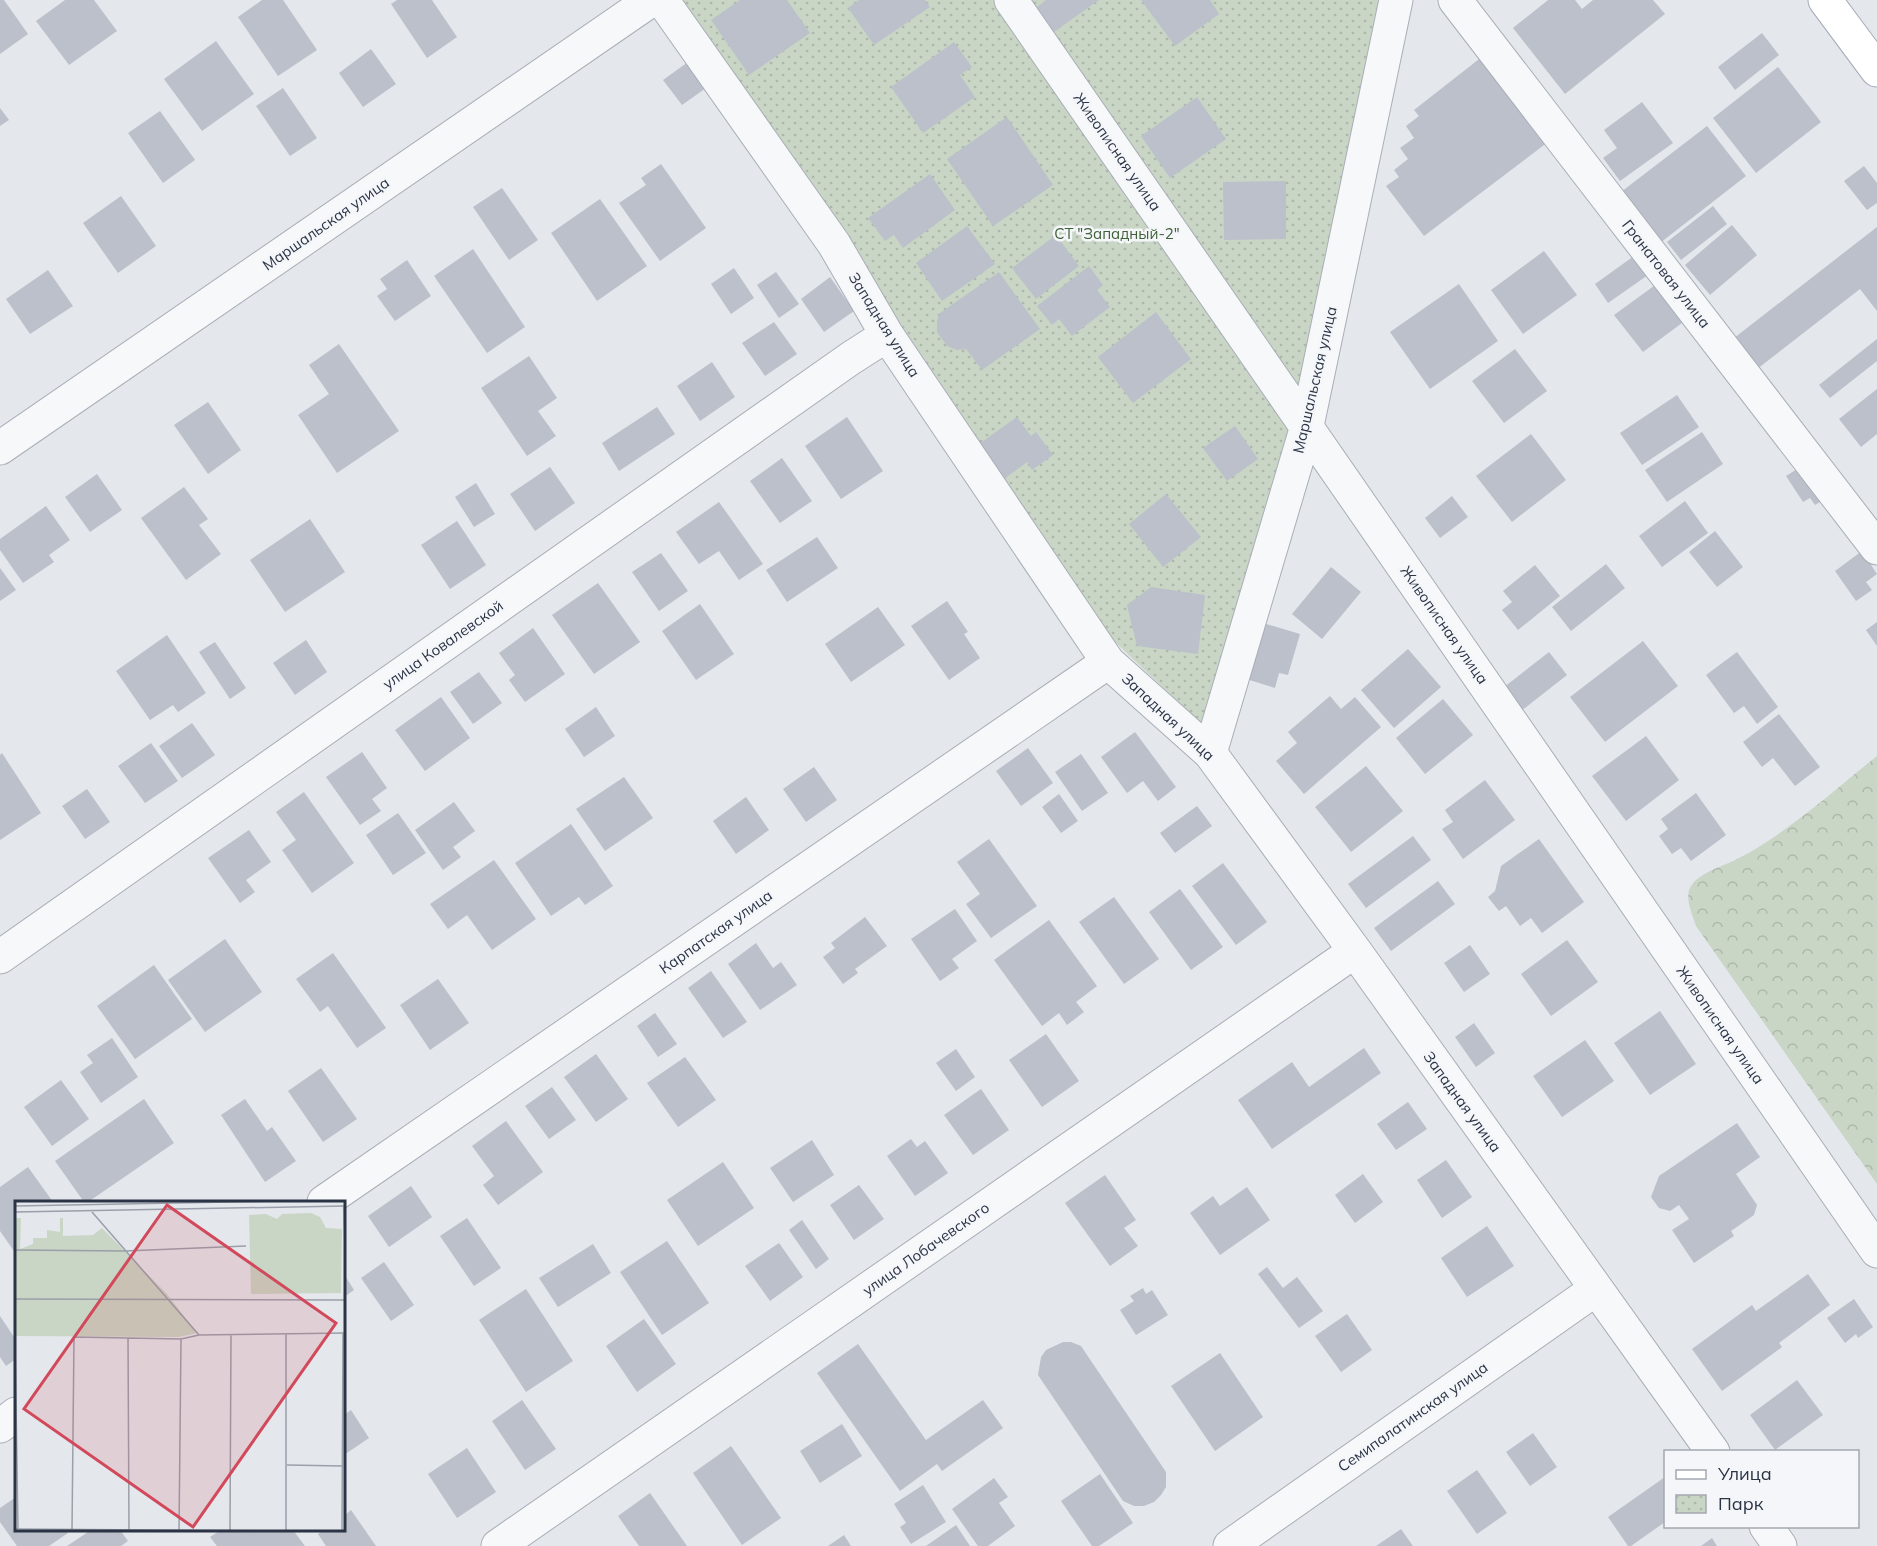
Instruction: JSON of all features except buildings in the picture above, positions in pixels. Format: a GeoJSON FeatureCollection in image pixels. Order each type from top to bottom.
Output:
{"type":"FeatureCollection","features":[{"type":"Feature","properties":{"kind":"main road"},"geometry":{"type":"LineString","coordinates":[[1825,0],[1877,70]]}},
{"type":"Feature","properties":{"kind":"street","name":"Маршальская улица"},"geometry":{"type":"LineString","coordinates":[[0,448],[651,0]]}},
{"type":"Feature","properties":{"kind":"street","name":"Западная улица"},"geometry":{"type":"LineString","coordinates":[[662,0],[834,244],[887,335],[1108,662],[1210,753],[1355,951],[1712,1450]]}},
{"type":"Feature","properties":{"kind":"street","name":"Живописная улица"},"geometry":{"type":"LineString","coordinates":[[1011,0],[1877,1251]]}},
{"type":"Feature","properties":{"kind":"street","name":"Маршальская улица"},"geometry":{"type":"LineString","coordinates":[[1210,753],[1307,426],[1396,0]]}},
{"type":"Feature","properties":{"kind":"street","name":"Гранатовая улица"},"geometry":{"type":"LineString","coordinates":[[1455,0],[1877,548]]}},
{"type":"Feature","properties":{"kind":"street","name":"улица Ковалевской"},"geometry":{"type":"LineString","coordinates":[[0,957],[841,365],[887,335]]}},
{"type":"Feature","properties":{"kind":"street","name":"Карпатская улица"},"geometry":{"type":"LineString","coordinates":[[327,1201],[1108,662]]}},
{"type":"Feature","properties":{"kind":"street","name":"улица Лобачевского"},"geometry":{"type":"LineString","coordinates":[[498,1546],[1355,951]]}},
{"type":"Feature","properties":{"kind":"street","name":"Семипалатинская улица"},"geometry":{"type":"LineString","coordinates":[[1230,1546],[1596,1289]]}},
{"type":"Feature","properties":{"kind":"street"},"geometry":{"type":"LineString","coordinates":[[0,1426],[15,1415]]}},
{"type":"Feature","properties":{"kind":"street"},"geometry":{"type":"LineString","coordinates":[[1767,1528],[1780,1546]]}},
{"type":"Feature","properties":{"kind":"green space","name":"СТ \"Западный-2\""},"geometry":{"type":"Polygon","coordinates":[[[675,0],[1396,0],[1214,736],[1113,640],[675,0]]]}},
{"type":"Feature","properties":{"kind":"green space"},"geometry":{"type":"Polygon","coordinates":[[[1877,756],[1877,1184],[1696,926],[1688,895],[1691,886],[1701,876],[1739,858],[1775,836],[1877,756]]]}}]}
